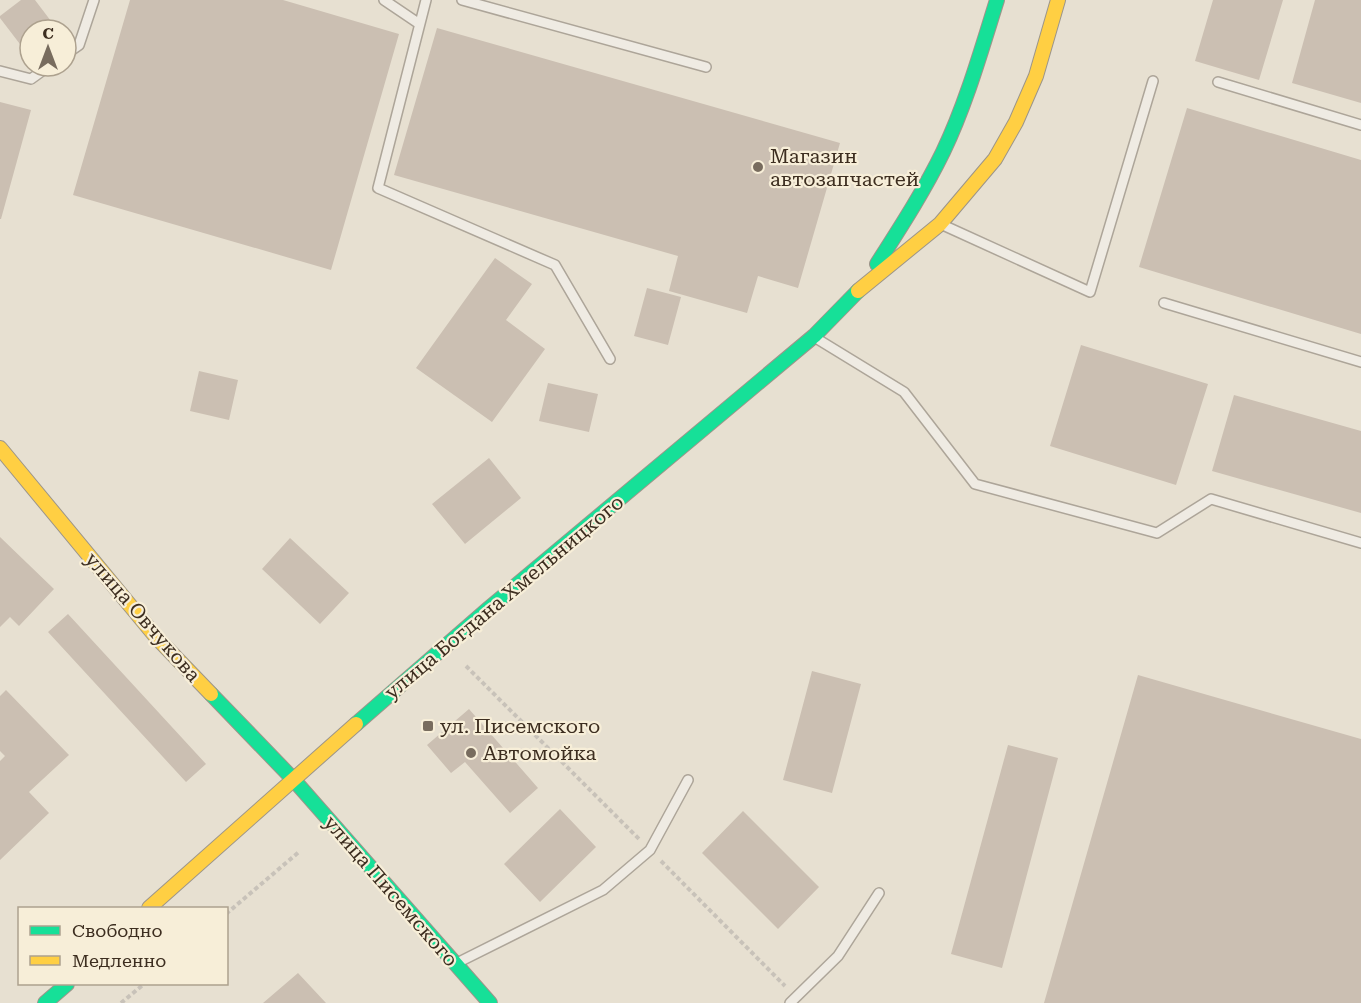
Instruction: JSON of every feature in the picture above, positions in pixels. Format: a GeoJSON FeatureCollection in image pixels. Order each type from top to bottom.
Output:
{"type":"FeatureCollection","features":[{"type":"Feature","properties":{"kind":"main road","name":"улица Богдана Хмельницкого"},"geometry":{"type":"LineString","coordinates":[[861,288],[913,207],[943,153],[971,85],[997,0]]}},
{"type":"Feature","properties":{"kind":"main road","name":"улица Богдана Хмельницкого"},"geometry":{"type":"LineString","coordinates":[[151,907],[445,646],[814,336],[861,288],[940,224],[995,159],[1016,122],[1036,76],[1058,0]]}},
{"type":"Feature","properties":{"kind":"main road","name":"улица Овчукова"},"geometry":{"type":"LineString","coordinates":[[0,448],[157,638],[293,779]]}},
{"type":"Feature","properties":{"kind":"main road","name":"улица Писемского"},"geometry":{"type":"LineString","coordinates":[[293,779],[490,1003]]}},
{"type":"Feature","properties":{"kind":"main road"},"geometry":{"type":"LineString","coordinates":[[45,1003],[66,985]]}},
{"type":"Feature","properties":{"kind":"lane"},"geometry":{"type":"LineString","coordinates":[[78,46],[94,0]]}},
{"type":"Feature","properties":{"kind":"lane"},"geometry":{"type":"LineString","coordinates":[[384,0],[418,23]]}},
{"type":"Feature","properties":{"kind":"lane"},"geometry":{"type":"LineString","coordinates":[[426,0],[418,23],[378,188],[555,265],[610,359]]}},
{"type":"Feature","properties":{"kind":"lane"},"geometry":{"type":"LineString","coordinates":[[462,0],[706,67]]}},
{"type":"Feature","properties":{"kind":"lane"},"geometry":{"type":"LineString","coordinates":[[0,71],[18,76]]}},
{"type":"Feature","properties":{"kind":"lane"},"geometry":{"type":"LineString","coordinates":[[940,224],[1090,292],[1153,81]]}},
{"type":"Feature","properties":{"kind":"lane"},"geometry":{"type":"LineString","coordinates":[[1218,82],[1361,125]]}},
{"type":"Feature","properties":{"kind":"lane"},"geometry":{"type":"LineString","coordinates":[[1164,303],[1361,362]]}},
{"type":"Feature","properties":{"kind":"lane"},"geometry":{"type":"LineString","coordinates":[[814,336],[904,392],[975,484],[1157,533],[1211,499],[1361,543]]}},
{"type":"Feature","properties":{"kind":"lane"},"geometry":{"type":"LineString","coordinates":[[454,964],[603,890],[650,850],[688,780]]}},
{"type":"Feature","properties":{"kind":"lane"},"geometry":{"type":"LineString","coordinates":[[793,1000],[838,956],[879,893]]}},
{"type":"Feature","properties":{"kind":"path"},"geometry":{"type":"LineString","coordinates":[[445,646],[650,850],[793,1000]]}},
{"type":"Feature","properties":{"kind":"path"},"geometry":{"type":"LineString","coordinates":[[228,912],[300,852]]}},
{"type":"Feature","properties":{"kind":"path"},"geometry":{"type":"LineString","coordinates":[[121,1003],[143,985]]}},
{"type":"Feature","properties":{"kind":"building"},"geometry":{"type":"Polygon","coordinates":[[[21,0],[35,0],[49,18],[18,18],[18,42],[0,16],[21,0]]]}},
{"type":"Feature","properties":{"kind":"building"},"geometry":{"type":"Polygon","coordinates":[[[130,0],[283,0],[399,34],[331,270],[73,195],[130,0]]]}},
{"type":"Feature","properties":{"kind":"building"},"geometry":{"type":"Polygon","coordinates":[[[1213,0],[1283,0],[1259,80],[1195,61],[1213,0]]]}},
{"type":"Feature","properties":{"kind":"building"},"geometry":{"type":"Polygon","coordinates":[[[1315,0],[1361,0],[1361,103],[1292,83],[1315,0]]]}},
{"type":"Feature","properties":{"kind":"building"},"geometry":{"type":"Polygon","coordinates":[[[437,28],[840,143],[798,288],[758,276],[747,313],[669,291],[678,256],[394,175],[437,28]]]}},
{"type":"Feature","properties":{"kind":"building"},"geometry":{"type":"Polygon","coordinates":[[[0,102],[31,110],[1,219],[0,219],[0,102]]]}},
{"type":"Feature","properties":{"kind":"building"},"geometry":{"type":"Polygon","coordinates":[[[1187,108],[1361,160],[1361,334],[1139,267],[1187,108]]]}},
{"type":"Feature","properties":{"kind":"building"},"geometry":{"type":"Polygon","coordinates":[[[495,258],[532,284],[506,320],[545,349],[492,422],[416,368],[495,258]]]}},
{"type":"Feature","properties":{"kind":"building"},"geometry":{"type":"Polygon","coordinates":[[[647,288],[681,297],[668,345],[634,336],[647,288]]]}},
{"type":"Feature","properties":{"kind":"building"},"geometry":{"type":"Polygon","coordinates":[[[1081,345],[1208,384],[1176,485],[1050,446],[1081,345]]]}},
{"type":"Feature","properties":{"kind":"building"},"geometry":{"type":"Polygon","coordinates":[[[199,371],[238,380],[229,420],[190,411],[199,371]]]}},
{"type":"Feature","properties":{"kind":"building"},"geometry":{"type":"Polygon","coordinates":[[[548,383],[598,394],[589,432],[539,421],[548,383]]]}},
{"type":"Feature","properties":{"kind":"building"},"geometry":{"type":"Polygon","coordinates":[[[1234,395],[1361,431],[1361,513],[1212,471],[1234,395]]]}},
{"type":"Feature","properties":{"kind":"building"},"geometry":{"type":"Polygon","coordinates":[[[489,458],[521,498],[465,544],[432,504],[489,458]]]}},
{"type":"Feature","properties":{"kind":"building"},"geometry":{"type":"Polygon","coordinates":[[[0,537],[54,589],[19,626],[10,617],[0,627],[0,537]]]}},
{"type":"Feature","properties":{"kind":"building"},"geometry":{"type":"Polygon","coordinates":[[[290,538],[349,593],[320,624],[262,569],[290,538]]]}},
{"type":"Feature","properties":{"kind":"building"},"geometry":{"type":"Polygon","coordinates":[[[68,614],[206,764],[186,782],[48,632],[68,614]]]}},
{"type":"Feature","properties":{"kind":"building"},"geometry":{"type":"Polygon","coordinates":[[[812,671],[861,684],[832,793],[783,780],[812,671]]]}},
{"type":"Feature","properties":{"kind":"building"},"geometry":{"type":"Polygon","coordinates":[[[1138,675],[1361,739],[1361,1003],[1044,1003],[1138,675]]]}},
{"type":"Feature","properties":{"kind":"building"},"geometry":{"type":"Polygon","coordinates":[[[6,690],[69,755],[29,792],[49,813],[0,860],[0,761],[5,756],[0,751],[0,696],[6,690]]]}},
{"type":"Feature","properties":{"kind":"building","name":"Автомойка"},"geometry":{"type":"Polygon","coordinates":[[[469,709],[538,788],[510,813],[465,762],[451,773],[427,745],[469,709]]]}},
{"type":"Feature","properties":{"kind":"building"},"geometry":{"type":"Polygon","coordinates":[[[1008,745],[1058,758],[1002,968],[951,954],[1008,745]]]}},
{"type":"Feature","properties":{"kind":"building"},"geometry":{"type":"Polygon","coordinates":[[[560,809],[596,847],[540,902],[504,864],[560,809]]]}},
{"type":"Feature","properties":{"kind":"building"},"geometry":{"type":"Polygon","coordinates":[[[743,811],[819,887],[778,929],[702,853],[743,811]]]}},
{"type":"Feature","properties":{"kind":"building"},"geometry":{"type":"Polygon","coordinates":[[[298,973],[326,1003],[263,1003],[298,973]]]}},
{"type":"Feature","properties":{"kind":"traffic: fast"},"geometry":{"type":"LineString","coordinates":[[877,264],[920,195],[943,152],[966,96],[997,0]]}},
{"type":"Feature","properties":{"kind":"traffic: fast"},"geometry":{"type":"LineString","coordinates":[[356,724],[488,609],[814,336],[858,291]]}},
{"type":"Feature","properties":{"kind":"traffic: fast"},"geometry":{"type":"LineString","coordinates":[[211,694],[293,779],[490,1003]]}},
{"type":"Feature","properties":{"kind":"traffic: fast"},"geometry":{"type":"LineString","coordinates":[[45,1003],[66,985]]}},
{"type":"Feature","properties":{"kind":"traffic: slow"},"geometry":{"type":"LineString","coordinates":[[858,291],[940,224],[995,159],[1016,122],[1036,76],[1058,0]]}},
{"type":"Feature","properties":{"kind":"traffic: slow"},"geometry":{"type":"LineString","coordinates":[[0,448],[157,638],[211,694]]}},
{"type":"Feature","properties":{"kind":"traffic: slow"},"geometry":{"type":"LineString","coordinates":[[150,907],[356,724]]}},
{"type":"Feature","properties":{"kind":"place","name":"Магазин автозапчастей"},"geometry":{"type":"Point","coordinates":[758,167]}},
{"type":"Feature","properties":{"kind":"place","name":"ул. Писемского"},"geometry":{"type":"Point","coordinates":[428,726]}},
{"type":"Feature","properties":{"kind":"place","name":"Автомойка"},"geometry":{"type":"Point","coordinates":[471,753]}}]}
